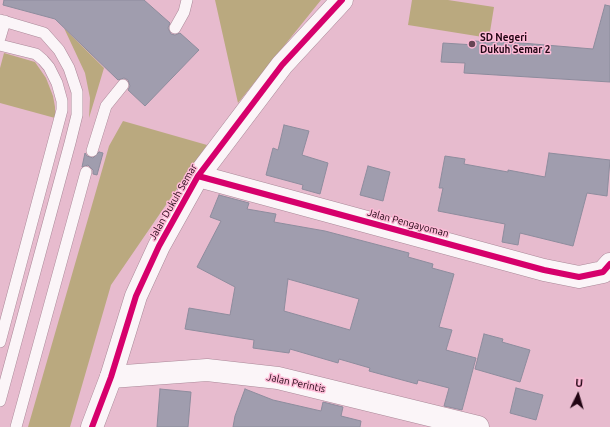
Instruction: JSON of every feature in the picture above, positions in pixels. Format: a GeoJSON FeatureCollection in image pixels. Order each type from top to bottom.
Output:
{"type":"FeatureCollection","features":[{"type":"Feature","properties":{"kind":"street","name":"Jalan Dukuh Semar"},"geometry":{"type":"LineString","coordinates":[[92,427],[111,377],[136,296],[159,246],[198,176],[282,65],[342,0]]}},
{"type":"Feature","properties":{"kind":"street","name":"Jalan Pengayoman"},"geometry":{"type":"LineString","coordinates":[[198,176],[544,270],[572,276],[578,277],[603,272],[610,264]]}},
{"type":"Feature","properties":{"kind":"street","name":"Jalan Perintis"},"geometry":{"type":"LineString","coordinates":[[111,377],[206,370],[278,378],[478,427]]}},
{"type":"Feature","properties":{"kind":"lane"},"geometry":{"type":"LineString","coordinates":[[175,28],[184,12],[187,0]]}},
{"type":"Feature","properties":{"kind":"lane"},"geometry":{"type":"LineString","coordinates":[[0,38],[2,20],[44,33],[59,50],[69,68],[74,82],[77,109],[70,143],[0,401]]}},
{"type":"Feature","properties":{"kind":"lane"},"geometry":{"type":"LineString","coordinates":[[0,45],[36,54],[43,60],[57,83],[62,101],[62,110],[0,342]]}},
{"type":"Feature","properties":{"kind":"lane"},"geometry":{"type":"LineString","coordinates":[[92,151],[106,106],[122,85]]}},
{"type":"Feature","properties":{"kind":"lane"},"geometry":{"type":"LineString","coordinates":[[16,427],[86,172]]}},
{"type":"Feature","properties":{"kind":"shaded area"},"geometry":{"type":"Polygon","coordinates":[[[215,0],[321,0],[238,103],[215,0]]]}},
{"type":"Feature","properties":{"kind":"shaded area"},"geometry":{"type":"Polygon","coordinates":[[[412,0],[448,0],[494,7],[489,38],[408,25],[412,0]]]}},
{"type":"Feature","properties":{"kind":"shaded area"},"geometry":{"type":"Polygon","coordinates":[[[64,28],[104,68],[89,118],[90,98],[85,73],[64,28]]]}},
{"type":"Feature","properties":{"kind":"shaded area"},"geometry":{"type":"Polygon","coordinates":[[[4,53],[35,62],[46,78],[53,96],[55,118],[0,103],[0,68],[4,53]]]}},
{"type":"Feature","properties":{"kind":"shaded area"},"geometry":{"type":"Polygon","coordinates":[[[123,121],[207,145],[111,285],[70,427],[28,427],[109,146],[123,121]]]}},
{"type":"Feature","properties":{"kind":"building"},"geometry":{"type":"Polygon","coordinates":[[[4,0],[144,0],[170,23],[168,28],[171,34],[175,35],[180,33],[199,50],[145,106],[128,90],[130,86],[128,80],[124,78],[118,80],[55,19],[3,5],[4,0]]]}},
{"type":"Feature","properties":{"kind":"building"},"geometry":{"type":"Polygon","coordinates":[[[605,5],[610,6],[610,82],[464,73],[465,63],[441,62],[443,43],[475,45],[475,41],[498,43],[498,41],[593,49],[605,5]]]}},
{"type":"Feature","properties":{"kind":"building"},"geometry":{"type":"Polygon","coordinates":[[[284,125],[309,131],[302,155],[328,163],[320,194],[302,189],[303,185],[266,175],[273,148],[278,150],[284,125]]]}},
{"type":"Feature","properties":{"kind":"building"},"geometry":{"type":"Polygon","coordinates":[[[99,152],[103,153],[97,175],[93,174],[93,170],[88,165],[82,167],[85,153],[87,156],[93,158],[99,152]]]}},
{"type":"Feature","properties":{"kind":"building"},"geometry":{"type":"Polygon","coordinates":[[[549,153],[610,160],[607,196],[587,193],[573,246],[520,233],[518,245],[502,242],[505,224],[438,211],[443,188],[439,188],[445,156],[465,159],[464,164],[545,177],[549,153]]]}},
{"type":"Feature","properties":{"kind":"building"},"geometry":{"type":"Polygon","coordinates":[[[368,166],[390,172],[383,201],[360,195],[368,166]]]}},
{"type":"Feature","properties":{"kind":"building"},"geometry":{"type":"Polygon","coordinates":[[[219,195],[249,203],[247,209],[276,214],[274,222],[325,231],[409,253],[408,257],[433,264],[432,268],[454,274],[439,327],[452,330],[446,350],[476,358],[462,410],[444,406],[449,388],[418,380],[417,384],[369,371],[370,368],[339,359],[338,363],[290,349],[289,353],[253,348],[254,340],[185,329],[189,308],[230,315],[235,287],[197,267],[221,221],[210,217],[219,195]],[[288,279],[284,311],[350,330],[359,299],[288,279]]]}},
{"type":"Feature","properties":{"kind":"building"},"geometry":{"type":"Polygon","coordinates":[[[484,334],[503,339],[502,342],[530,350],[520,382],[475,369],[484,334]]]}},
{"type":"Feature","properties":{"kind":"building"},"geometry":{"type":"Polygon","coordinates":[[[516,388],[543,395],[536,420],[510,413],[516,388]]]}},
{"type":"Feature","properties":{"kind":"building"},"geometry":{"type":"Polygon","coordinates":[[[160,389],[191,392],[188,427],[157,427],[160,389]]]}},
{"type":"Feature","properties":{"kind":"building"},"geometry":{"type":"Polygon","coordinates":[[[245,389],[273,400],[321,411],[323,402],[343,407],[341,416],[361,421],[360,427],[233,427],[235,416],[245,389]]]}},
{"type":"Feature","properties":{"kind":"cycle path"},"geometry":{"type":"LineString","coordinates":[[92,427],[111,377],[136,296],[159,246],[198,176],[282,65],[342,0]]}},
{"type":"Feature","properties":{"kind":"cycle path"},"geometry":{"type":"LineString","coordinates":[[198,176],[544,270],[579,277],[603,272],[610,264]]}},
{"type":"Feature","properties":{"kind":"place","name":"SD Negeri Dukuh Semar 2"},"geometry":{"type":"Point","coordinates":[472,44]}}]}
